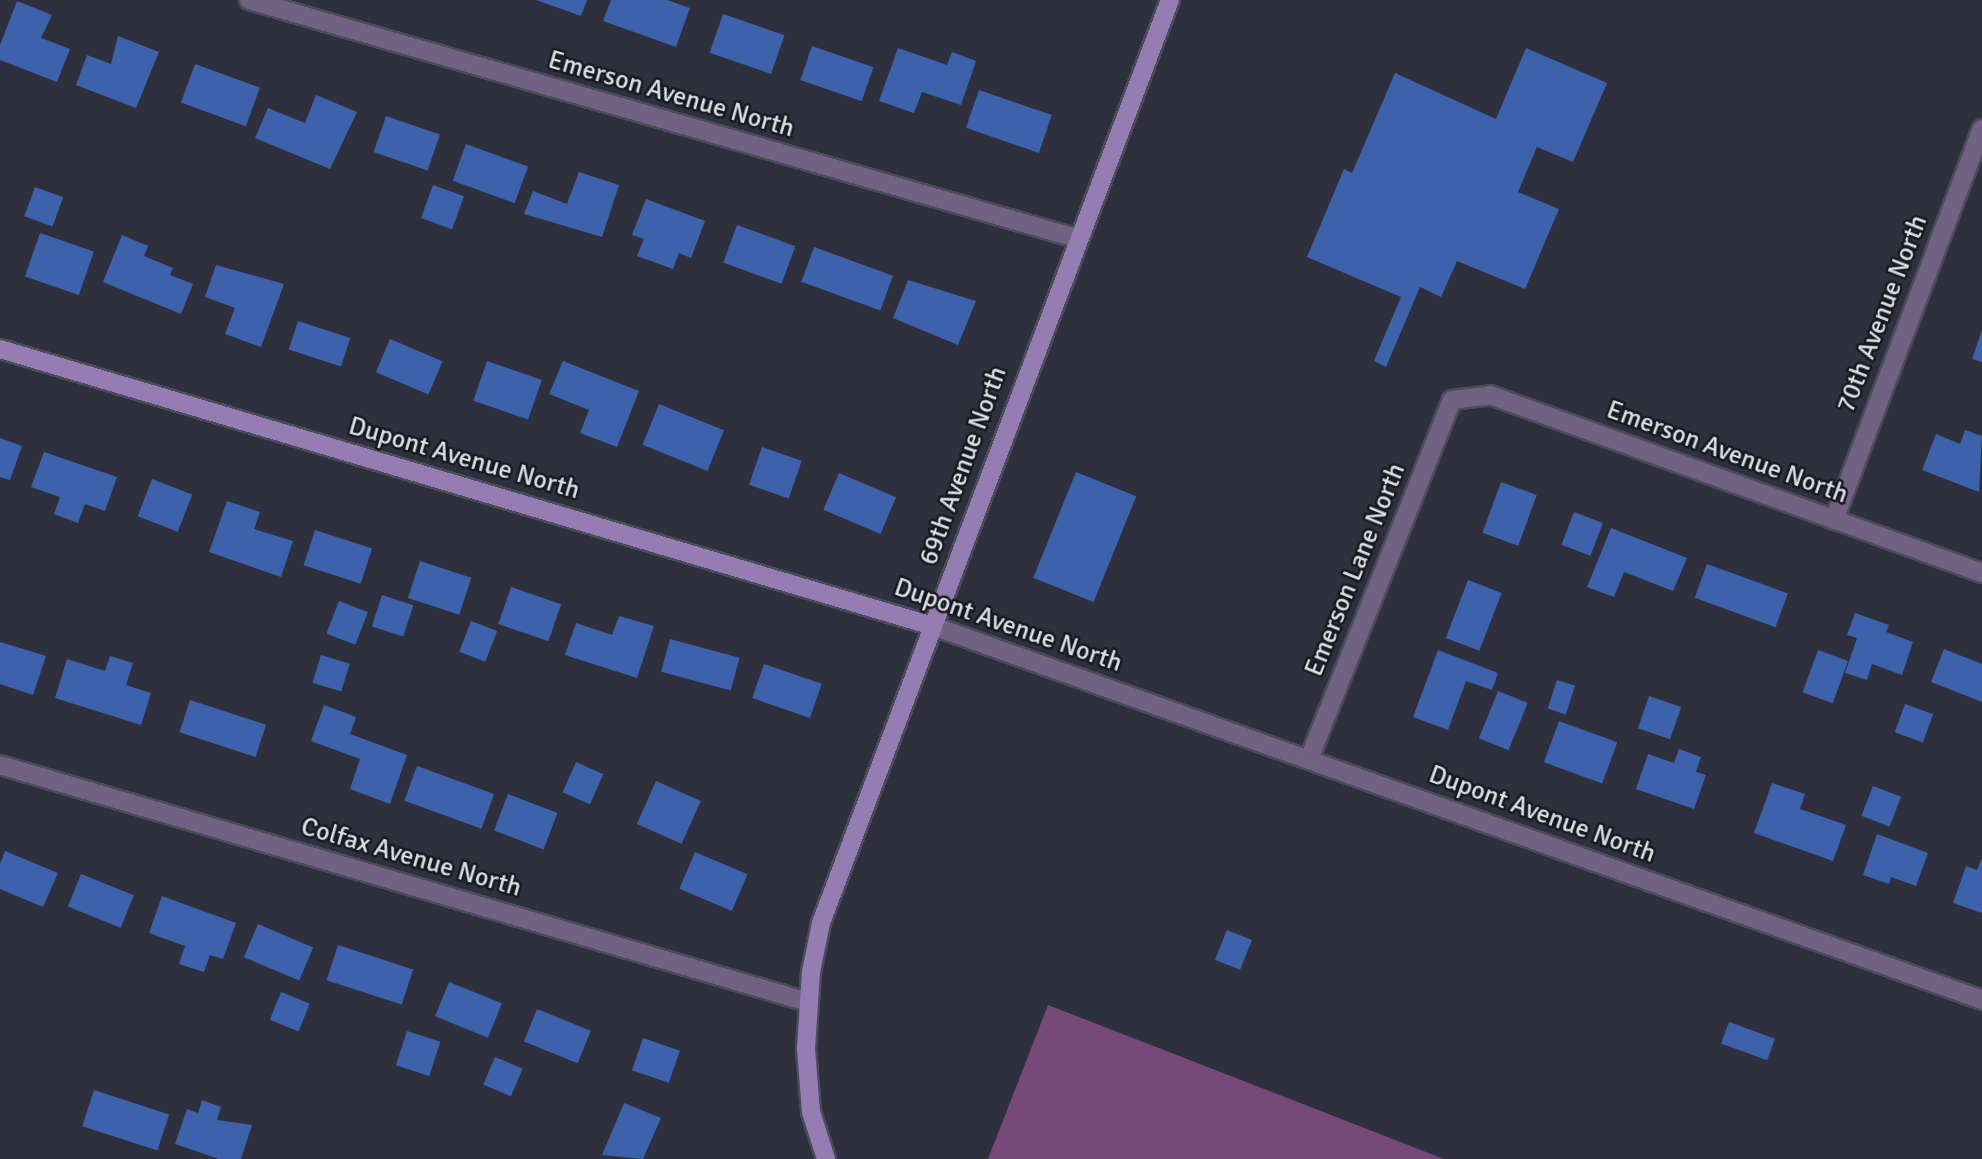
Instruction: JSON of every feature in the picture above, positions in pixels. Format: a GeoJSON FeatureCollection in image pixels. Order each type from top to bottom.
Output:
{"type":"FeatureCollection","features":[{"type":"Feature","properties":{"kind":"street","name":"Emerson Avenue North"},"geometry":{"type":"LineString","coordinates":[[249,0],[1079,239]]}},
{"type":"Feature","properties":{"kind":"street","name":"69th Avenue North"},"geometry":{"type":"LineString","coordinates":[[825,1159],[811,1112],[808,1002],[821,923],[1170,0]]}},
{"type":"Feature","properties":{"kind":"street","name":"70th Avenue North"},"geometry":{"type":"LineString","coordinates":[[1834,520],[1980,139]]}},
{"type":"Feature","properties":{"kind":"street","name":"Dupont Avenue North"},"geometry":{"type":"LineString","coordinates":[[0,349],[933,626],[1982,1000]]}},
{"type":"Feature","properties":{"kind":"street","name":"Emerson Avenue North"},"geometry":{"type":"LineString","coordinates":[[1452,400],[1490,395],[1982,573]]}},
{"type":"Feature","properties":{"kind":"street","name":"Emerson Lane North"},"geometry":{"type":"LineString","coordinates":[[1310,759],[1452,400]]}},
{"type":"Feature","properties":{"kind":"street","name":"Colfax Avenue North"},"geometry":{"type":"LineString","coordinates":[[0,765],[808,1002]]}},
{"type":"Feature","properties":{"kind":"shaded area"},"geometry":{"type":"Polygon","coordinates":[[[1048,1005],[1444,1159],[988,1159],[1048,1005]]]}},
{"type":"Feature","properties":{"kind":"building"},"geometry":{"type":"Polygon","coordinates":[[[536,0],[587,0],[581,16],[536,0]]]}},
{"type":"Feature","properties":{"kind":"building"},"geometry":{"type":"Polygon","coordinates":[[[611,0],[667,0],[690,8],[676,47],[603,21],[611,0]]]}},
{"type":"Feature","properties":{"kind":"building"},"geometry":{"type":"Polygon","coordinates":[[[17,1],[52,15],[41,38],[70,49],[57,82],[0,60],[0,45],[17,1]]]}},
{"type":"Feature","properties":{"kind":"building"},"geometry":{"type":"Polygon","coordinates":[[[723,14],[784,35],[771,74],[710,53],[723,14]]]}},
{"type":"Feature","properties":{"kind":"building"},"geometry":{"type":"Polygon","coordinates":[[[118,36],[159,52],[136,108],[76,85],[87,55],[111,64],[118,36]]]}},
{"type":"Feature","properties":{"kind":"building"},"geometry":{"type":"Polygon","coordinates":[[[812,46],[873,67],[862,101],[800,80],[812,46]]]}},
{"type":"Feature","properties":{"kind":"building"},"geometry":{"type":"Polygon","coordinates":[[[898,48],[947,65],[952,52],[976,61],[961,105],[922,92],[914,113],[879,101],[898,48]]]}},
{"type":"Feature","properties":{"kind":"building"},"geometry":{"type":"Polygon","coordinates":[[[1526,48],[1607,83],[1573,162],[1537,147],[1518,192],[1559,209],[1525,289],[1457,261],[1441,297],[1420,287],[1386,367],[1374,361],[1401,297],[1307,257],[1344,169],[1352,173],[1395,73],[1496,119],[1526,48]]]}},
{"type":"Feature","properties":{"kind":"building"},"geometry":{"type":"Polygon","coordinates":[[[195,64],[260,88],[246,126],[181,103],[195,64]]]}},
{"type":"Feature","properties":{"kind":"building"},"geometry":{"type":"Polygon","coordinates":[[[979,90],[1052,115],[1039,153],[966,128],[979,90]]]}},
{"type":"Feature","properties":{"kind":"building"},"geometry":{"type":"Polygon","coordinates":[[[316,95],[357,112],[330,169],[255,138],[268,108],[305,123],[316,95]]]}},
{"type":"Feature","properties":{"kind":"building"},"geometry":{"type":"Polygon","coordinates":[[[386,116],[440,135],[428,170],[374,152],[386,116]]]}},
{"type":"Feature","properties":{"kind":"building"},"geometry":{"type":"Polygon","coordinates":[[[466,144],[528,167],[515,203],[453,181],[466,144]]]}},
{"type":"Feature","properties":{"kind":"building"},"geometry":{"type":"Polygon","coordinates":[[[579,172],[619,185],[602,237],[524,214],[533,191],[567,204],[579,172]]]}},
{"type":"Feature","properties":{"kind":"building"},"geometry":{"type":"Polygon","coordinates":[[[433,185],[464,196],[452,229],[421,218],[433,185]]]}},
{"type":"Feature","properties":{"kind":"building"},"geometry":{"type":"Polygon","coordinates":[[[35,187],[63,197],[53,226],[24,216],[35,187]]]}},
{"type":"Feature","properties":{"kind":"building"},"geometry":{"type":"Polygon","coordinates":[[[646,199],[705,221],[691,258],[679,253],[673,269],[637,256],[644,239],[632,235],[646,199]]]}},
{"type":"Feature","properties":{"kind":"building"},"geometry":{"type":"Polygon","coordinates":[[[737,225],[795,246],[782,284],[723,263],[737,225]]]}},
{"type":"Feature","properties":{"kind":"building"},"geometry":{"type":"Polygon","coordinates":[[[40,233],[94,252],[79,295],[25,276],[40,233]]]}},
{"type":"Feature","properties":{"kind":"building"},"geometry":{"type":"Polygon","coordinates":[[[122,235],[148,246],[144,256],[173,268],[170,275],[193,284],[181,314],[103,282],[122,235]]]}},
{"type":"Feature","properties":{"kind":"building"},"geometry":{"type":"Polygon","coordinates":[[[814,247],[893,276],[880,310],[801,282],[814,247]]]}},
{"type":"Feature","properties":{"kind":"building"},"geometry":{"type":"Polygon","coordinates":[[[216,265],[284,284],[261,347],[225,334],[235,308],[205,297],[216,265]]]}},
{"type":"Feature","properties":{"kind":"building"},"geometry":{"type":"Polygon","coordinates":[[[908,280],[976,301],[958,345],[893,318],[908,280]]]}},
{"type":"Feature","properties":{"kind":"building"},"geometry":{"type":"Polygon","coordinates":[[[298,321],[350,338],[341,367],[289,350],[298,321]]]}},
{"type":"Feature","properties":{"kind":"building"},"geometry":{"type":"Polygon","coordinates":[[[1982,330],[1982,362],[1972,359],[1982,330]]]}},
{"type":"Feature","properties":{"kind":"building"},"geometry":{"type":"Polygon","coordinates":[[[390,339],[442,361],[428,394],[376,372],[390,339]]]}},
{"type":"Feature","properties":{"kind":"building"},"geometry":{"type":"Polygon","coordinates":[[[487,361],[542,380],[528,420],[473,401],[487,361]]]}},
{"type":"Feature","properties":{"kind":"building"},"geometry":{"type":"Polygon","coordinates":[[[563,361],[639,391],[617,447],[580,433],[589,410],[549,394],[563,361]]]}},
{"type":"Feature","properties":{"kind":"building"},"geometry":{"type":"Polygon","coordinates":[[[659,404],[724,430],[707,471],[643,445],[659,404]]]}},
{"type":"Feature","properties":{"kind":"building"},"geometry":{"type":"Polygon","coordinates":[[[1965,430],[1982,436],[1979,492],[1922,470],[1936,434],[1960,444],[1965,430]]]}},
{"type":"Feature","properties":{"kind":"building"},"geometry":{"type":"Polygon","coordinates":[[[0,438],[22,446],[10,480],[0,477],[0,438]]]}},
{"type":"Feature","properties":{"kind":"building"},"geometry":{"type":"Polygon","coordinates":[[[762,447],[802,461],[789,498],[749,485],[762,447]]]}},
{"type":"Feature","properties":{"kind":"building"},"geometry":{"type":"Polygon","coordinates":[[[44,452],[117,477],[105,511],[85,504],[78,523],[54,514],[60,497],[31,487],[44,452]]]}},
{"type":"Feature","properties":{"kind":"building"},"geometry":{"type":"Polygon","coordinates":[[[1076,472],[1136,496],[1094,602],[1033,578],[1076,472]]]}},
{"type":"Feature","properties":{"kind":"building"},"geometry":{"type":"Polygon","coordinates":[[[839,473],[896,497],[880,534],[823,510],[839,473]]]}},
{"type":"Feature","properties":{"kind":"building"},"geometry":{"type":"Polygon","coordinates":[[[152,479],[192,494],[178,532],[138,516],[152,479]]]}},
{"type":"Feature","properties":{"kind":"building"},"geometry":{"type":"Polygon","coordinates":[[[1501,482],[1537,495],[1518,546],[1483,533],[1501,482]]]}},
{"type":"Feature","properties":{"kind":"building"},"geometry":{"type":"Polygon","coordinates":[[[227,501],[260,512],[254,529],[293,541],[281,577],[209,552],[227,501]]]}},
{"type":"Feature","properties":{"kind":"building"},"geometry":{"type":"Polygon","coordinates":[[[1574,512],[1603,523],[1590,556],[1561,545],[1574,512]]]}},
{"type":"Feature","properties":{"kind":"building"},"geometry":{"type":"Polygon","coordinates":[[[1611,528],[1687,558],[1673,591],[1624,572],[1614,597],[1587,587],[1611,528]]]}},
{"type":"Feature","properties":{"kind":"building"},"geometry":{"type":"Polygon","coordinates":[[[315,530],[372,549],[361,584],[304,565],[315,530]]]}},
{"type":"Feature","properties":{"kind":"building"},"geometry":{"type":"Polygon","coordinates":[[[420,561],[471,578],[459,615],[408,598],[420,561]]]}},
{"type":"Feature","properties":{"kind":"building"},"geometry":{"type":"Polygon","coordinates":[[[1707,564],[1788,593],[1776,627],[1695,598],[1707,564]]]}},
{"type":"Feature","properties":{"kind":"building"},"geometry":{"type":"Polygon","coordinates":[[[1468,580],[1502,593],[1479,651],[1446,638],[1468,580]]]}},
{"type":"Feature","properties":{"kind":"building"},"geometry":{"type":"Polygon","coordinates":[[[511,587],[561,604],[548,641],[498,624],[511,587]]]}},
{"type":"Feature","properties":{"kind":"building"},"geometry":{"type":"Polygon","coordinates":[[[382,595],[413,605],[403,637],[372,626],[382,595]]]}},
{"type":"Feature","properties":{"kind":"building"},"geometry":{"type":"Polygon","coordinates":[[[339,601],[368,612],[355,645],[326,634],[339,601]]]}},
{"type":"Feature","properties":{"kind":"building"},"geometry":{"type":"Polygon","coordinates":[[[1855,613],[1889,625],[1886,632],[1913,642],[1902,675],[1872,664],[1867,680],[1845,673],[1857,638],[1847,635],[1855,613]]]}},
{"type":"Feature","properties":{"kind":"building"},"geometry":{"type":"Polygon","coordinates":[[[619,616],[654,626],[637,678],[565,655],[576,623],[612,635],[619,616]]]}},
{"type":"Feature","properties":{"kind":"building"},"geometry":{"type":"Polygon","coordinates":[[[471,621],[497,631],[485,662],[459,652],[471,621]]]}},
{"type":"Feature","properties":{"kind":"building"},"geometry":{"type":"Polygon","coordinates":[[[670,639],[740,658],[731,690],[661,672],[670,639]]]}},
{"type":"Feature","properties":{"kind":"building"},"geometry":{"type":"Polygon","coordinates":[[[0,642],[46,656],[33,695],[0,684],[0,642]]]}},
{"type":"Feature","properties":{"kind":"building"},"geometry":{"type":"Polygon","coordinates":[[[1944,649],[1982,664],[1982,702],[1931,682],[1944,649]]]}},
{"type":"Feature","properties":{"kind":"building"},"geometry":{"type":"Polygon","coordinates":[[[1438,650],[1498,673],[1492,690],[1466,681],[1448,730],[1413,717],[1438,650]]]}},
{"type":"Feature","properties":{"kind":"building"},"geometry":{"type":"Polygon","coordinates":[[[1818,650],[1848,661],[1833,703],[1803,692],[1818,650]]]}},
{"type":"Feature","properties":{"kind":"building"},"geometry":{"type":"Polygon","coordinates":[[[321,655],[350,664],[341,692],[313,683],[321,655]]]}},
{"type":"Feature","properties":{"kind":"building"},"geometry":{"type":"Polygon","coordinates":[[[110,656],[133,663],[126,685],[151,693],[141,725],[55,698],[67,659],[105,671],[110,656]]]}},
{"type":"Feature","properties":{"kind":"building"},"geometry":{"type":"Polygon","coordinates":[[[764,664],[822,684],[810,718],[752,698],[764,664]]]}},
{"type":"Feature","properties":{"kind":"building"},"geometry":{"type":"Polygon","coordinates":[[[1557,680],[1575,686],[1566,714],[1548,709],[1557,680]]]}},
{"type":"Feature","properties":{"kind":"building"},"geometry":{"type":"Polygon","coordinates":[[[1498,691],[1528,703],[1509,750],[1479,738],[1498,691]]]}},
{"type":"Feature","properties":{"kind":"building"},"geometry":{"type":"Polygon","coordinates":[[[1649,696],[1681,707],[1670,739],[1638,728],[1649,696]]]}},
{"type":"Feature","properties":{"kind":"building"},"geometry":{"type":"Polygon","coordinates":[[[190,700],[266,725],[256,757],[179,732],[190,700]]]}},
{"type":"Feature","properties":{"kind":"building"},"geometry":{"type":"Polygon","coordinates":[[[1905,704],[1933,714],[1923,742],[1895,732],[1905,704]]]}},
{"type":"Feature","properties":{"kind":"building"},"geometry":{"type":"Polygon","coordinates":[[[324,705],[356,717],[350,734],[407,755],[390,804],[350,789],[360,759],[311,741],[324,705]]]}},
{"type":"Feature","properties":{"kind":"building"},"geometry":{"type":"Polygon","coordinates":[[[1559,721],[1617,742],[1602,784],[1544,762],[1559,721]]]}},
{"type":"Feature","properties":{"kind":"building"},"geometry":{"type":"Polygon","coordinates":[[[1679,749],[1701,757],[1696,772],[1706,775],[1694,809],[1636,789],[1648,754],[1674,763],[1679,749]]]}},
{"type":"Feature","properties":{"kind":"building"},"geometry":{"type":"Polygon","coordinates":[[[576,762],[603,774],[590,804],[563,792],[576,762]]]}},
{"type":"Feature","properties":{"kind":"building"},"geometry":{"type":"Polygon","coordinates":[[[417,766],[494,794],[481,829],[404,801],[417,766]]]}},
{"type":"Feature","properties":{"kind":"building"},"geometry":{"type":"Polygon","coordinates":[[[656,781],[701,801],[682,844],[637,824],[656,781]]]}},
{"type":"Feature","properties":{"kind":"building"},"geometry":{"type":"Polygon","coordinates":[[[1772,783],[1805,794],[1800,809],[1846,825],[1833,861],[1754,833],[1772,783]]]}},
{"type":"Feature","properties":{"kind":"building"},"geometry":{"type":"Polygon","coordinates":[[[1873,786],[1901,797],[1890,827],[1862,816],[1873,786]]]}},
{"type":"Feature","properties":{"kind":"building"},"geometry":{"type":"Polygon","coordinates":[[[508,794],[557,813],[544,849],[494,830],[508,794]]]}},
{"type":"Feature","properties":{"kind":"building"},"geometry":{"type":"Polygon","coordinates":[[[1877,834],[1928,853],[1916,886],[1891,877],[1889,884],[1863,875],[1877,834]]]}},
{"type":"Feature","properties":{"kind":"building"},"geometry":{"type":"Polygon","coordinates":[[[5,851],[58,873],[43,907],[0,889],[0,864],[5,851]]]}},
{"type":"Feature","properties":{"kind":"building"},"geometry":{"type":"Polygon","coordinates":[[[695,852],[747,874],[732,911],[679,889],[695,852]]]}},
{"type":"Feature","properties":{"kind":"building"},"geometry":{"type":"Polygon","coordinates":[[[1982,858],[1982,913],[1953,903],[1966,866],[1977,870],[1982,858]]]}},
{"type":"Feature","properties":{"kind":"building"},"geometry":{"type":"Polygon","coordinates":[[[81,874],[134,895],[121,928],[68,906],[81,874]]]}},
{"type":"Feature","properties":{"kind":"building"},"geometry":{"type":"Polygon","coordinates":[[[162,896],[236,923],[223,959],[210,955],[204,972],[179,964],[185,946],[149,933],[162,896]]]}},
{"type":"Feature","properties":{"kind":"building"},"geometry":{"type":"Polygon","coordinates":[[[258,924],[313,947],[299,981],[244,957],[258,924]]]}},
{"type":"Feature","properties":{"kind":"building"},"geometry":{"type":"Polygon","coordinates":[[[1227,930],[1252,940],[1240,970],[1215,960],[1227,930]]]}},
{"type":"Feature","properties":{"kind":"building"},"geometry":{"type":"Polygon","coordinates":[[[338,945],[413,969],[402,1005],[327,980],[338,945]]]}},
{"type":"Feature","properties":{"kind":"building"},"geometry":{"type":"Polygon","coordinates":[[[449,982],[502,1003],[488,1038],[435,1016],[449,982]]]}},
{"type":"Feature","properties":{"kind":"building"},"geometry":{"type":"Polygon","coordinates":[[[281,992],[310,1004],[299,1031],[270,1020],[281,992]]]}},
{"type":"Feature","properties":{"kind":"building"},"geometry":{"type":"Polygon","coordinates":[[[537,1009],[591,1031],[578,1063],[524,1041],[537,1009]]]}},
{"type":"Feature","properties":{"kind":"building"},"geometry":{"type":"Polygon","coordinates":[[[1729,1022],[1775,1039],[1767,1060],[1721,1044],[1729,1022]]]}},
{"type":"Feature","properties":{"kind":"building"},"geometry":{"type":"Polygon","coordinates":[[[407,1031],[440,1042],[429,1076],[396,1065],[407,1031]]]}},
{"type":"Feature","properties":{"kind":"building"},"geometry":{"type":"Polygon","coordinates":[[[643,1038],[680,1051],[669,1083],[632,1070],[643,1038]]]}},
{"type":"Feature","properties":{"kind":"building"},"geometry":{"type":"Polygon","coordinates":[[[495,1057],[523,1069],[511,1096],[483,1085],[495,1057]]]}},
{"type":"Feature","properties":{"kind":"building"},"geometry":{"type":"Polygon","coordinates":[[[94,1090],[169,1114],[157,1151],[82,1126],[94,1090]]]}},
{"type":"Feature","properties":{"kind":"building"},"geometry":{"type":"Polygon","coordinates":[[[202,1100],[221,1107],[217,1120],[252,1125],[241,1159],[219,1159],[175,1144],[187,1109],[198,1113],[202,1100]]]}},
{"type":"Feature","properties":{"kind":"building"},"geometry":{"type":"Polygon","coordinates":[[[624,1103],[661,1118],[643,1159],[602,1155],[624,1103]]]}}]}
